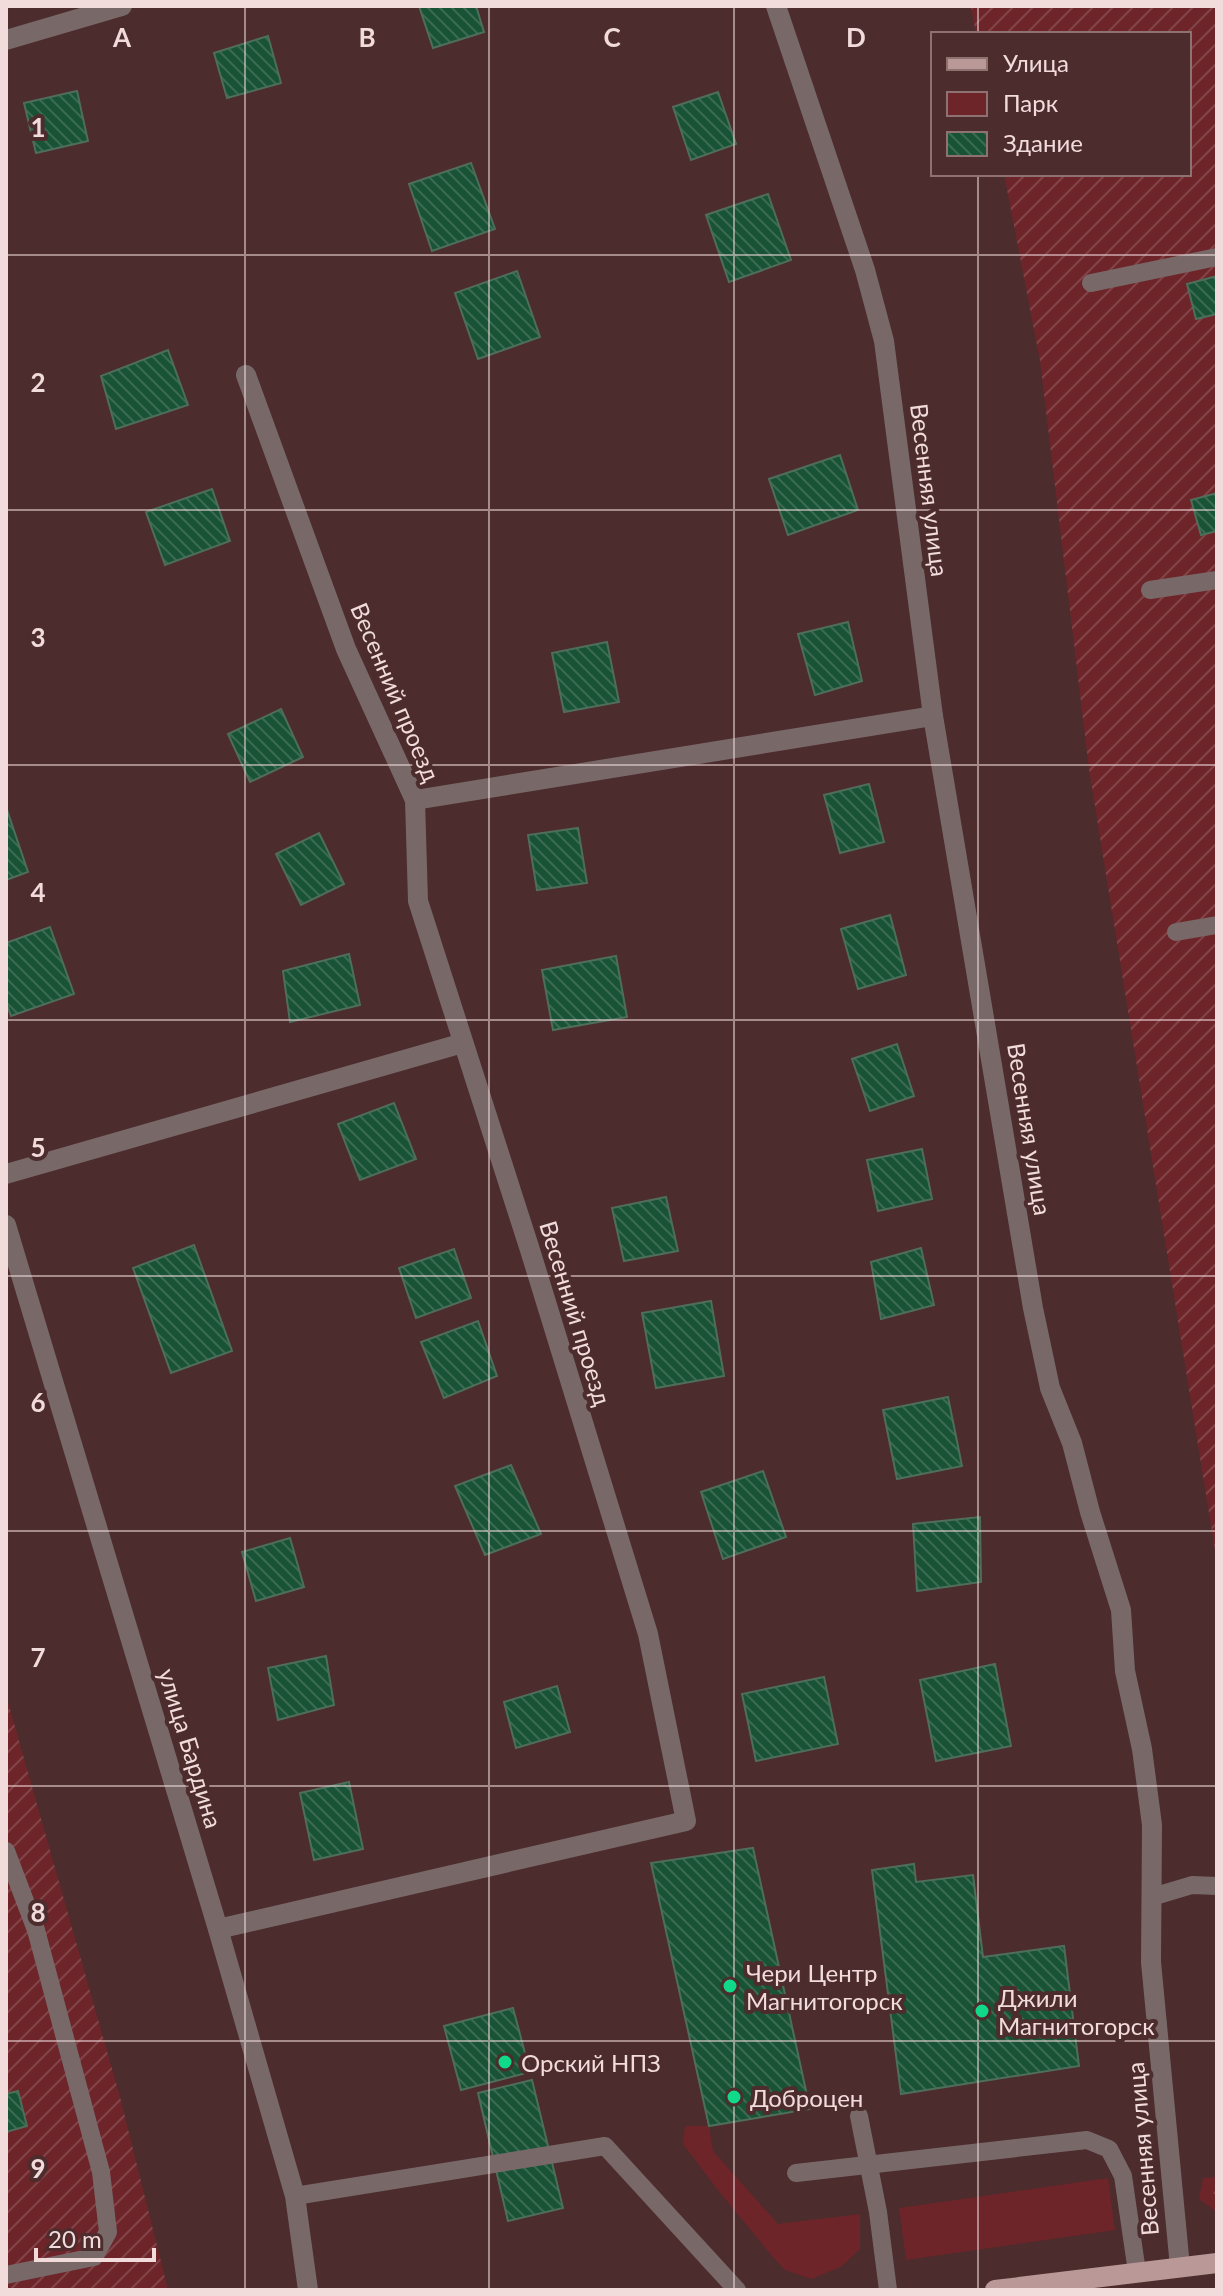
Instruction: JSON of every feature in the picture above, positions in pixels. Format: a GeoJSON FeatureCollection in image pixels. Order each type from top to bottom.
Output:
{"type":"FeatureCollection","features":[{"type":"Feature","properties":{"kind":"main road"},"geometry":{"type":"LineString","coordinates":[[995,2290],[1217,2263]]}},
{"type":"Feature","properties":{"kind":"street"},"geometry":{"type":"LineString","coordinates":[[6,40],[122,6]]}},
{"type":"Feature","properties":{"kind":"street","name":"Весенняя улица"},"geometry":{"type":"LineString","coordinates":[[776,6],[865,270],[884,341],[933,716],[1033,1308],[1050,1388],[1072,1443],[1121,1610],[1125,1671],[1142,1749],[1152,1825],[1151,1962],[1180,2267]]}},
{"type":"Feature","properties":{"kind":"street","name":"Весенний проезд"},"geometry":{"type":"LineString","coordinates":[[218,1929],[686,1821],[648,1634],[418,901],[415,800],[346,649],[246,375]]}},
{"type":"Feature","properties":{"kind":"street"},"geometry":{"type":"LineString","coordinates":[[415,800],[933,716]]}},
{"type":"Feature","properties":{"kind":"street"},"geometry":{"type":"LineString","coordinates":[[6,1174],[463,1043]]}},
{"type":"Feature","properties":{"kind":"street","name":"улица Бардина"},"geometry":{"type":"LineString","coordinates":[[6,1225],[295,2196],[308,2290]]}},
{"type":"Feature","properties":{"kind":"lane"},"geometry":{"type":"LineString","coordinates":[[1091,283],[1217,257]]}},
{"type":"Feature","properties":{"kind":"lane"},"geometry":{"type":"LineString","coordinates":[[1150,590],[1217,580]]}},
{"type":"Feature","properties":{"kind":"lane"},"geometry":{"type":"LineString","coordinates":[[1176,932],[1217,925]]}},
{"type":"Feature","properties":{"kind":"lane"},"geometry":{"type":"LineString","coordinates":[[6,1851],[36,1930],[98,2158],[108,2232],[94,2257],[6,2275]]}},
{"type":"Feature","properties":{"kind":"lane"},"geometry":{"type":"LineString","coordinates":[[1152,1897],[1192,1885],[1217,1886]]}},
{"type":"Feature","properties":{"kind":"lane"},"geometry":{"type":"LineString","coordinates":[[859,2116],[878,2212],[888,2290]]}},
{"type":"Feature","properties":{"kind":"lane"},"geometry":{"type":"LineString","coordinates":[[796,2173],[1087,2140],[1109,2149],[1123,2176],[1137,2272]]}},
{"type":"Feature","properties":{"kind":"lane"},"geometry":{"type":"LineString","coordinates":[[295,2196],[605,2146],[737,2290]]}},
{"type":"Feature","properties":{"kind":"green space"},"geometry":{"type":"Polygon","coordinates":[[[971,6],[1217,6],[1217,1563],[1089,769],[1040,361],[1004,176],[1191,176],[1191,32],[976,32],[971,6]]]}},
{"type":"Feature","properties":{"kind":"green space"},"geometry":{"type":"Polygon","coordinates":[[[6,1695],[120,2097],[168,2290],[6,2290],[6,1695]]]}},
{"type":"Feature","properties":{"kind":"green space"},"geometry":{"type":"Polygon","coordinates":[[[685,2126],[709,2126],[713,2151],[778,2224],[860,2214],[860,2249],[841,2267],[811,2279],[785,2270],[683,2144],[685,2126]]]}},
{"type":"Feature","properties":{"kind":"green space"},"geometry":{"type":"Polygon","coordinates":[[[1217,2177],[1217,2212],[1199,2199],[1203,2178],[1217,2177]]]}},
{"type":"Feature","properties":{"kind":"green space"},"geometry":{"type":"Polygon","coordinates":[[[1108,2178],[1115,2230],[906,2260],[899,2208],[1108,2178]]]}},
{"type":"Feature","properties":{"kind":"building"},"geometry":{"type":"Polygon","coordinates":[[[419,6],[476,6],[484,32],[433,48],[419,6]]]}},
{"type":"Feature","properties":{"kind":"building"},"geometry":{"type":"Polygon","coordinates":[[[268,36],[281,83],[227,98],[214,53],[268,36]]]}},
{"type":"Feature","properties":{"kind":"building"},"geometry":{"type":"Polygon","coordinates":[[[77,91],[88,141],[36,153],[24,103],[77,91]]]}},
{"type":"Feature","properties":{"kind":"building"},"geometry":{"type":"Polygon","coordinates":[[[718,92],[736,144],[691,160],[673,107],[718,92]]]}},
{"type":"Feature","properties":{"kind":"building"},"geometry":{"type":"Polygon","coordinates":[[[471,163],[495,229],[432,251],[409,184],[471,163]]]}},
{"type":"Feature","properties":{"kind":"building"},"geometry":{"type":"Polygon","coordinates":[[[768,194],[791,260],[729,282],[706,215],[768,194]]]}},
{"type":"Feature","properties":{"kind":"building"},"geometry":{"type":"Polygon","coordinates":[[[517,271],[540,337],[478,359],[455,293],[517,271]]]}},
{"type":"Feature","properties":{"kind":"building"},"geometry":{"type":"Polygon","coordinates":[[[1217,276],[1217,314],[1196,319],[1187,284],[1217,276]]]}},
{"type":"Feature","properties":{"kind":"building"},"geometry":{"type":"Polygon","coordinates":[[[168,350],[188,405],[116,429],[101,376],[168,350]]]}},
{"type":"Feature","properties":{"kind":"building"},"geometry":{"type":"Polygon","coordinates":[[[840,455],[858,510],[788,535],[769,479],[840,455]]]}},
{"type":"Feature","properties":{"kind":"building"},"geometry":{"type":"Polygon","coordinates":[[[212,489],[230,541],[165,565],[146,512],[212,489]]]}},
{"type":"Feature","properties":{"kind":"building"},"geometry":{"type":"Polygon","coordinates":[[[1217,493],[1217,531],[1201,535],[1191,500],[1217,493]]]}},
{"type":"Feature","properties":{"kind":"building"},"geometry":{"type":"Polygon","coordinates":[[[848,622],[862,681],[815,695],[798,634],[848,622]]]}},
{"type":"Feature","properties":{"kind":"building"},"geometry":{"type":"Polygon","coordinates":[[[607,642],[619,702],[564,712],[552,653],[607,642]]]}},
{"type":"Feature","properties":{"kind":"building"},"geometry":{"type":"Polygon","coordinates":[[[281,709],[303,757],[250,782],[228,734],[281,709]]]}},
{"type":"Feature","properties":{"kind":"building"},"geometry":{"type":"Polygon","coordinates":[[[869,784],[884,842],[840,853],[824,795],[869,784]]]}},
{"type":"Feature","properties":{"kind":"building"},"geometry":{"type":"Polygon","coordinates":[[[6,807],[28,872],[6,880],[6,807]]]}},
{"type":"Feature","properties":{"kind":"building"},"geometry":{"type":"Polygon","coordinates":[[[578,828],[587,883],[537,890],[528,835],[578,828]]]}},
{"type":"Feature","properties":{"kind":"building"},"geometry":{"type":"Polygon","coordinates":[[[319,833],[344,884],[301,905],[276,854],[319,833]]]}},
{"type":"Feature","properties":{"kind":"building"},"geometry":{"type":"Polygon","coordinates":[[[890,915],[906,975],[858,989],[841,929],[890,915]]]}},
{"type":"Feature","properties":{"kind":"building"},"geometry":{"type":"Polygon","coordinates":[[[50,927],[74,994],[11,1016],[6,1002],[6,943],[50,927]]]}},
{"type":"Feature","properties":{"kind":"building"},"geometry":{"type":"Polygon","coordinates":[[[349,954],[360,1005],[290,1022],[283,971],[349,954]]]}},
{"type":"Feature","properties":{"kind":"building"},"geometry":{"type":"Polygon","coordinates":[[[616,956],[627,1017],[553,1030],[542,970],[616,956]]]}},
{"type":"Feature","properties":{"kind":"building"},"geometry":{"type":"Polygon","coordinates":[[[897,1044],[914,1096],[870,1111],[852,1059],[897,1044]]]}},
{"type":"Feature","properties":{"kind":"building"},"geometry":{"type":"Polygon","coordinates":[[[394,1103],[416,1159],[360,1180],[338,1124],[394,1103]]]}},
{"type":"Feature","properties":{"kind":"building"},"geometry":{"type":"Polygon","coordinates":[[[922,1149],[932,1199],[878,1211],[867,1160],[922,1149]]]}},
{"type":"Feature","properties":{"kind":"building"},"geometry":{"type":"Polygon","coordinates":[[[666,1197],[678,1251],[624,1261],[612,1208],[666,1197]]]}},
{"type":"Feature","properties":{"kind":"building"},"geometry":{"type":"Polygon","coordinates":[[[194,1245],[232,1351],[171,1373],[133,1268],[194,1245]]]}},
{"type":"Feature","properties":{"kind":"building"},"geometry":{"type":"Polygon","coordinates":[[[921,1248],[934,1305],[881,1319],[871,1262],[921,1248]]]}},
{"type":"Feature","properties":{"kind":"building"},"geometry":{"type":"Polygon","coordinates":[[[454,1249],[471,1298],[416,1318],[399,1268],[454,1249]]]}},
{"type":"Feature","properties":{"kind":"building"},"geometry":{"type":"Polygon","coordinates":[[[711,1301],[724,1376],[656,1388],[642,1313],[711,1301]]]}},
{"type":"Feature","properties":{"kind":"building"},"geometry":{"type":"Polygon","coordinates":[[[478,1321],[497,1376],[444,1398],[421,1342],[478,1321]]]}},
{"type":"Feature","properties":{"kind":"building"},"geometry":{"type":"Polygon","coordinates":[[[948,1397],[962,1466],[897,1479],[883,1410],[948,1397]]]}},
{"type":"Feature","properties":{"kind":"building"},"geometry":{"type":"Polygon","coordinates":[[[511,1465],[541,1534],[485,1555],[455,1486],[511,1465]]]}},
{"type":"Feature","properties":{"kind":"building"},"geometry":{"type":"Polygon","coordinates":[[[763,1471],[786,1537],[723,1559],[701,1492],[763,1471]]]}},
{"type":"Feature","properties":{"kind":"building"},"geometry":{"type":"Polygon","coordinates":[[[980,1517],[981,1582],[917,1591],[913,1524],[980,1517]]]}},
{"type":"Feature","properties":{"kind":"building"},"geometry":{"type":"Polygon","coordinates":[[[290,1538],[304,1587],[256,1601],[242,1552],[290,1538]]]}},
{"type":"Feature","properties":{"kind":"building"},"geometry":{"type":"Polygon","coordinates":[[[326,1656],[334,1705],[278,1720],[268,1668],[326,1656]]]}},
{"type":"Feature","properties":{"kind":"building"},"geometry":{"type":"Polygon","coordinates":[[[995,1664],[1011,1746],[936,1761],[920,1680],[995,1664]]]}},
{"type":"Feature","properties":{"kind":"building"},"geometry":{"type":"Polygon","coordinates":[[[824,1677],[838,1744],[756,1761],[742,1694],[824,1677]]]}},
{"type":"Feature","properties":{"kind":"building"},"geometry":{"type":"Polygon","coordinates":[[[557,1686],[570,1732],[516,1748],[504,1702],[557,1686]]]}},
{"type":"Feature","properties":{"kind":"building"},"geometry":{"type":"Polygon","coordinates":[[[349,1782],[363,1849],[314,1860],[300,1793],[349,1782]]]}},
{"type":"Feature","properties":{"kind":"building","name":"Чери Центр Магнитогорск"},"geometry":{"type":"Polygon","coordinates":[[[753,1848],[810,2109],[709,2126],[651,1863],[753,1848]]]}},
{"type":"Feature","properties":{"kind":"building","name":"Джили Магнитогорск"},"geometry":{"type":"Polygon","coordinates":[[[914,1864],[916,1882],[973,1875],[983,1957],[1064,1946],[1079,2066],[901,2094],[872,1870],[914,1864]]]}},
{"type":"Feature","properties":{"kind":"building"},"geometry":{"type":"Polygon","coordinates":[[[513,2008],[530,2072],[461,2090],[444,2026],[513,2008]]]}},
{"type":"Feature","properties":{"kind":"building"},"geometry":{"type":"Polygon","coordinates":[[[532,2080],[563,2208],[508,2221],[478,2093],[532,2080]]]}},
{"type":"Feature","properties":{"kind":"building"},"geometry":{"type":"Polygon","coordinates":[[[18,2091],[27,2126],[6,2132],[6,2094],[18,2091]]]}},
{"type":"Feature","properties":{"kind":"place","name":"Чери Центр Магнитогорск"},"geometry":{"type":"Point","coordinates":[730,1986]}},
{"type":"Feature","properties":{"kind":"place","name":"Джили Магнитогорск"},"geometry":{"type":"Point","coordinates":[982,2011]}},
{"type":"Feature","properties":{"kind":"place","name":"Орский НПЗ"},"geometry":{"type":"Point","coordinates":[505,2062]}},
{"type":"Feature","properties":{"kind":"place","name":"Доброцен"},"geometry":{"type":"Point","coordinates":[734,2097]}}]}
